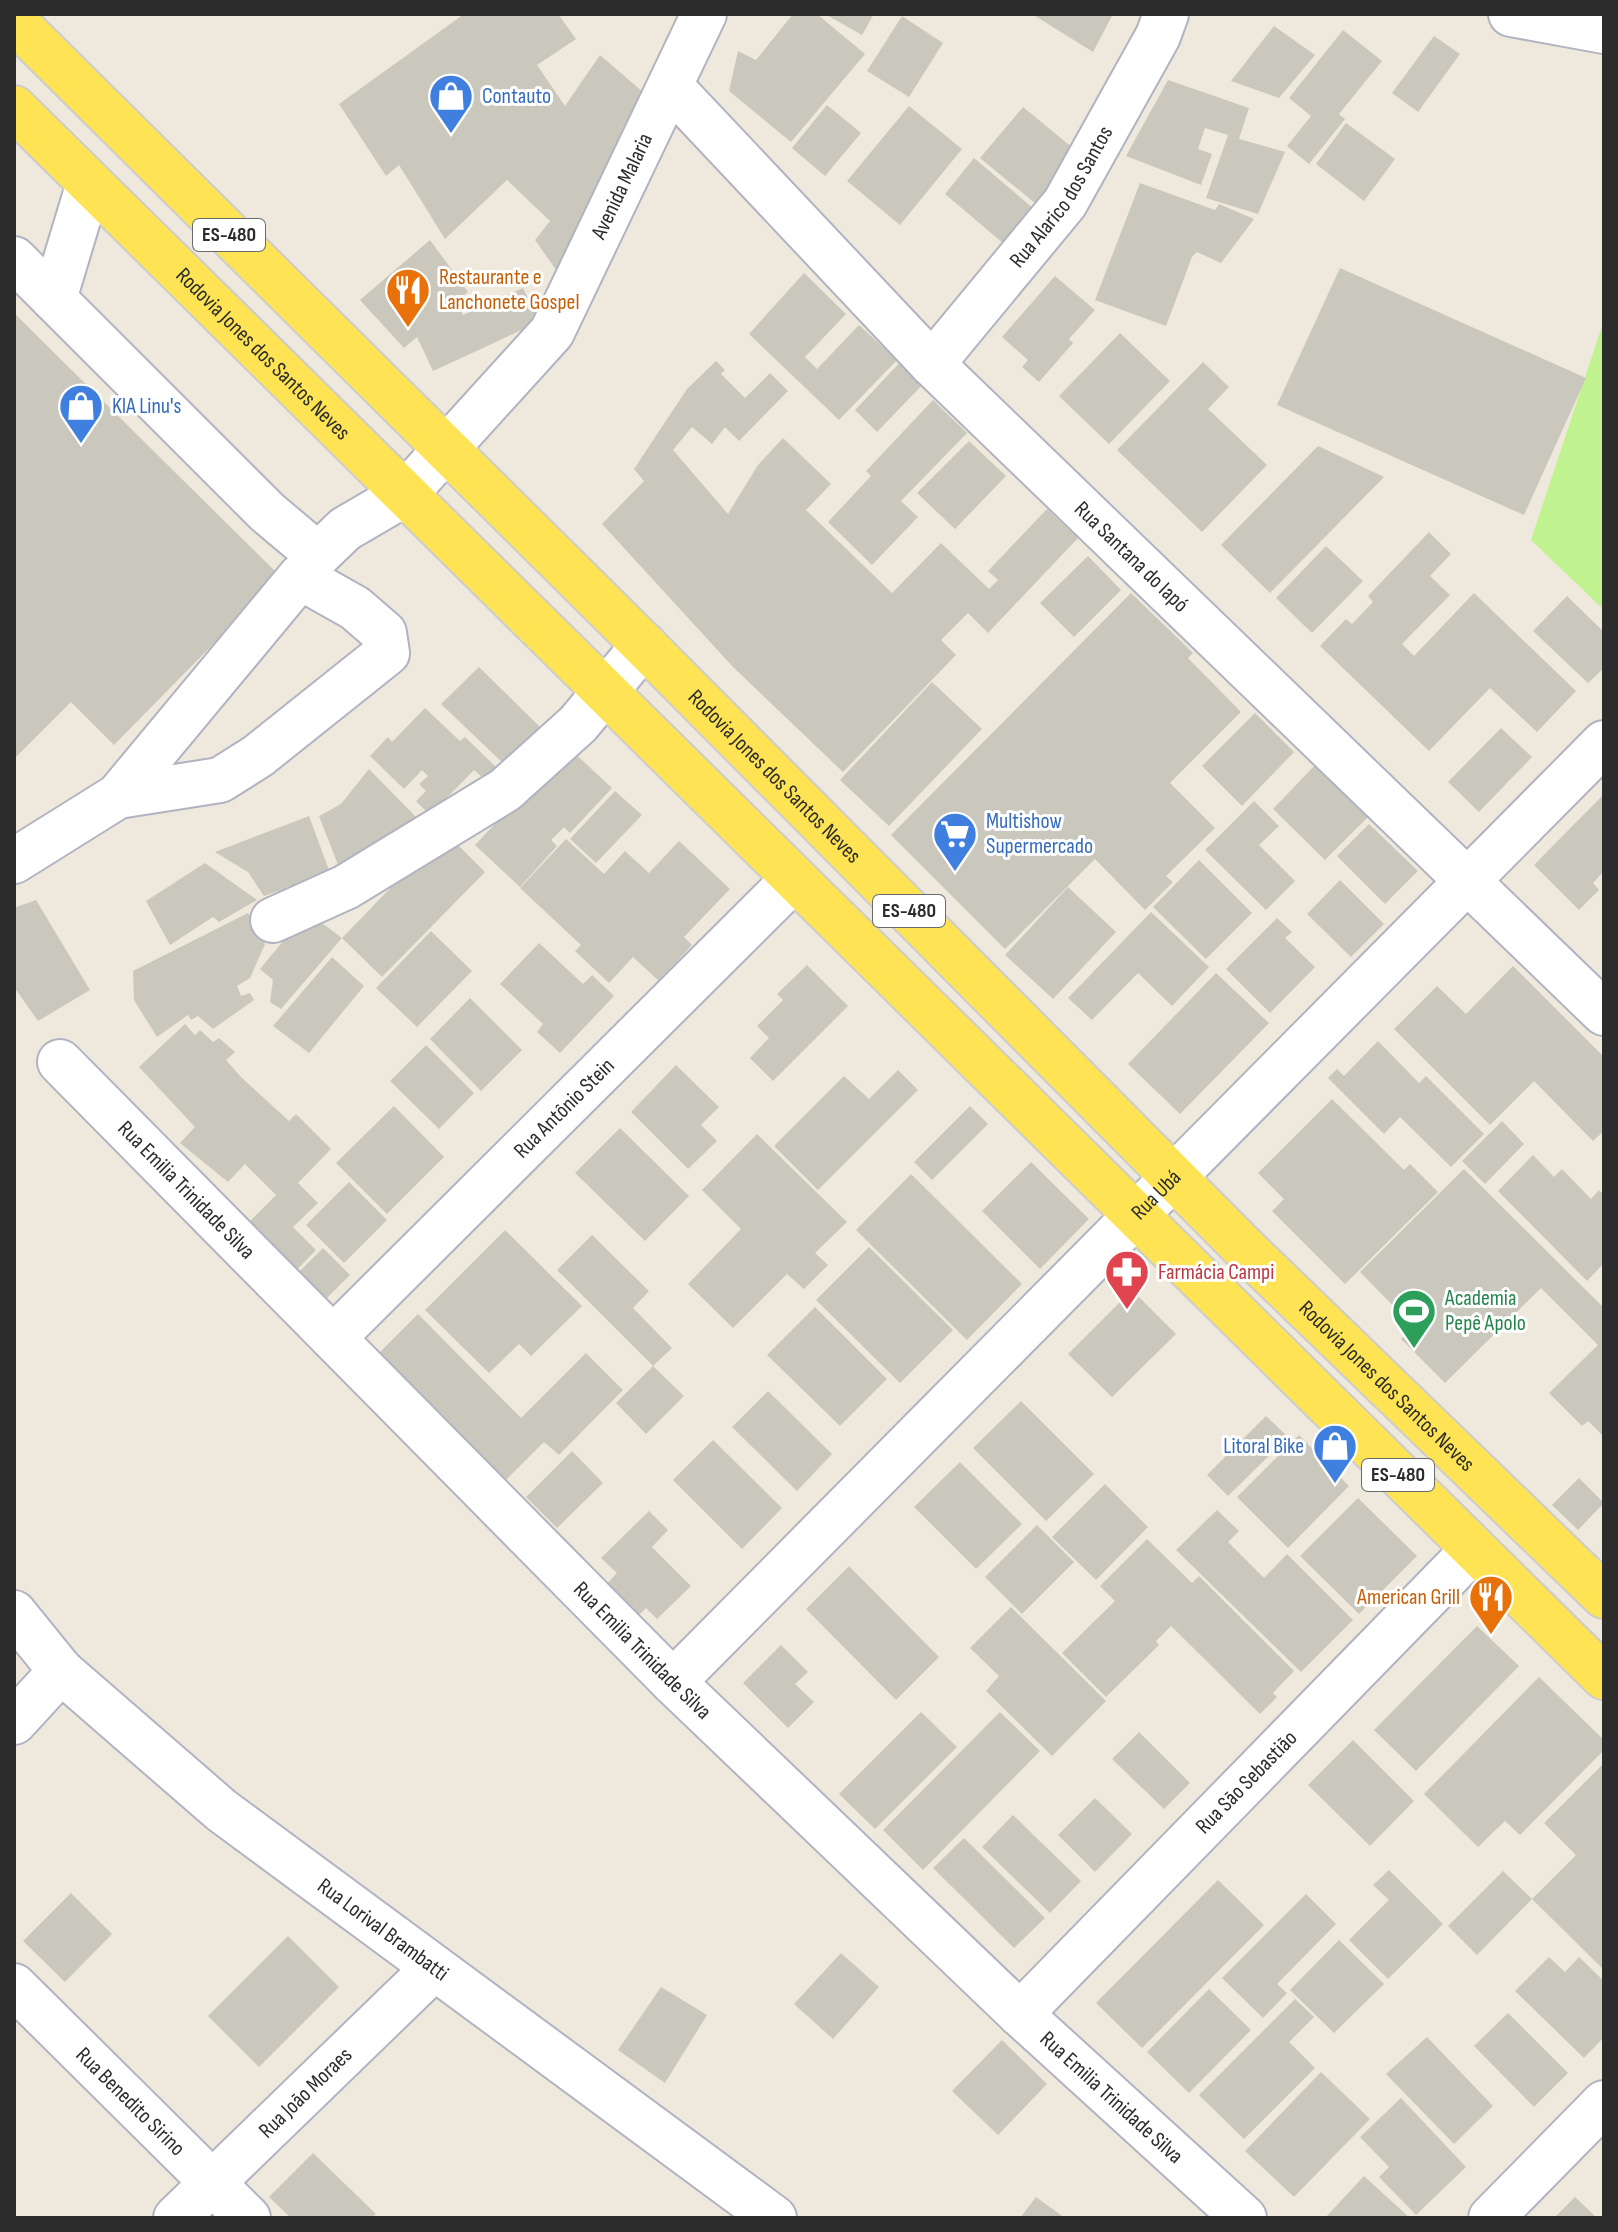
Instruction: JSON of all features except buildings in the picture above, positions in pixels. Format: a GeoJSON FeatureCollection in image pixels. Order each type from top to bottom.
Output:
{"type":"FeatureCollection","features":[{"type":"Feature","properties":{"kind":"main road","name":"Rodovia Jones dos Santos Neves"},"geometry":{"type":"LineString","coordinates":[[14,21],[644,645],[1174,1177],[1604,1596]]}},
{"type":"Feature","properties":{"kind":"main road","name":"Rodovia Jones dos Santos Neves"},"geometry":{"type":"LineString","coordinates":[[14,108],[1604,1677]]}},
{"type":"Feature","properties":{"kind":"street","name":"Avenida Malaria"},"geometry":{"type":"LineString","coordinates":[[118,796],[309,566],[345,529],[405,494],[552,332],[704,14]]}},
{"type":"Feature","properties":{"kind":"street","name":"Rua Alarico dos Santos"},"geometry":{"type":"LineString","coordinates":[[932,364],[1065,203],[1158,36],[1166,14]]}},
{"type":"Feature","properties":{"kind":"street"},"geometry":{"type":"LineString","coordinates":[[1511,14],[1604,31]]}},
{"type":"Feature","properties":{"kind":"street","name":"Rua Santana do Iapó"},"geometry":{"type":"LineString","coordinates":[[671,87],[932,364],[1604,1013]]}},
{"type":"Feature","properties":{"kind":"street"},"geometry":{"type":"LineString","coordinates":[[54,299],[89,183]]}},
{"type":"Feature","properties":{"kind":"street"},"geometry":{"type":"LineString","coordinates":[[14,259],[267,512],[309,566],[384,633],[387,653],[258,756],[220,780],[118,796],[14,861]]}},
{"type":"Feature","properties":{"kind":"street"},"geometry":{"type":"LineString","coordinates":[[273,920],[346,887],[505,790],[578,724],[603,690],[644,645]]}},
{"type":"Feature","properties":{"kind":"street","name":"Rua Ubá"},"geometry":{"type":"LineString","coordinates":[[673,1682],[1604,743]]}},
{"type":"Feature","properties":{"kind":"street","name":"Rua Antônio Stein"},"geometry":{"type":"LineString","coordinates":[[333,1338],[794,879]]}},
{"type":"Feature","properties":{"kind":"street","name":"Rua Emilia Trinidade Silva"},"geometry":{"type":"LineString","coordinates":[[60,1062],[673,1682],[1020,2014],[1244,2218]]}},
{"type":"Feature","properties":{"kind":"street","name":"Rua São Sebastião"},"geometry":{"type":"LineString","coordinates":[[1020,2014],[1474,1549]]}},
{"type":"Feature","properties":{"kind":"street","name":"Rua Lorival Brambatti"},"geometry":{"type":"LineString","coordinates":[[14,1613],[61,1671],[221,1810],[774,2218]]}},
{"type":"Feature","properties":{"kind":"street"},"geometry":{"type":"LineString","coordinates":[[14,1722],[61,1671]]}},
{"type":"Feature","properties":{"kind":"street","name":"Rua João Moraes"},"geometry":{"type":"LineString","coordinates":[[176,2218],[434,1968]]}},
{"type":"Feature","properties":{"kind":"street","name":"Rua Benedito Sirino"},"geometry":{"type":"LineString","coordinates":[[14,1986],[248,2218]]}},
{"type":"Feature","properties":{"kind":"street"},"geometry":{"type":"LineString","coordinates":[[1491,2218],[1604,2103]]}},
{"type":"Feature","properties":{"kind":"green space"},"geometry":{"type":"Polygon","coordinates":[[[1604,320],[1604,610],[1531,540],[1604,320]]]}},
{"type":"Feature","properties":{"kind":"place","name":"Contauto"},"geometry":{"type":"Point","coordinates":[451,135]}},
{"type":"Feature","properties":{"kind":"place","name":"Restaurante e Lanchonete Gospel"},"geometry":{"type":"Point","coordinates":[408,329]}},
{"type":"Feature","properties":{"kind":"place","name":"KIA Linu's"},"geometry":{"type":"Point","coordinates":[81,445]}},
{"type":"Feature","properties":{"kind":"place","name":"Multishow Supermercado"},"geometry":{"type":"Point","coordinates":[955,873]}},
{"type":"Feature","properties":{"kind":"place","name":"Farmácia Campi"},"geometry":{"type":"Point","coordinates":[1127,1311]}},
{"type":"Feature","properties":{"kind":"place","name":"Academia Pepê Apolo"},"geometry":{"type":"Point","coordinates":[1414,1350]}},
{"type":"Feature","properties":{"kind":"place","name":"Litoral Bike"},"geometry":{"type":"Point","coordinates":[1335,1485]}},
{"type":"Feature","properties":{"kind":"place","name":"American Grill"},"geometry":{"type":"Point","coordinates":[1491,1636]}}]}
